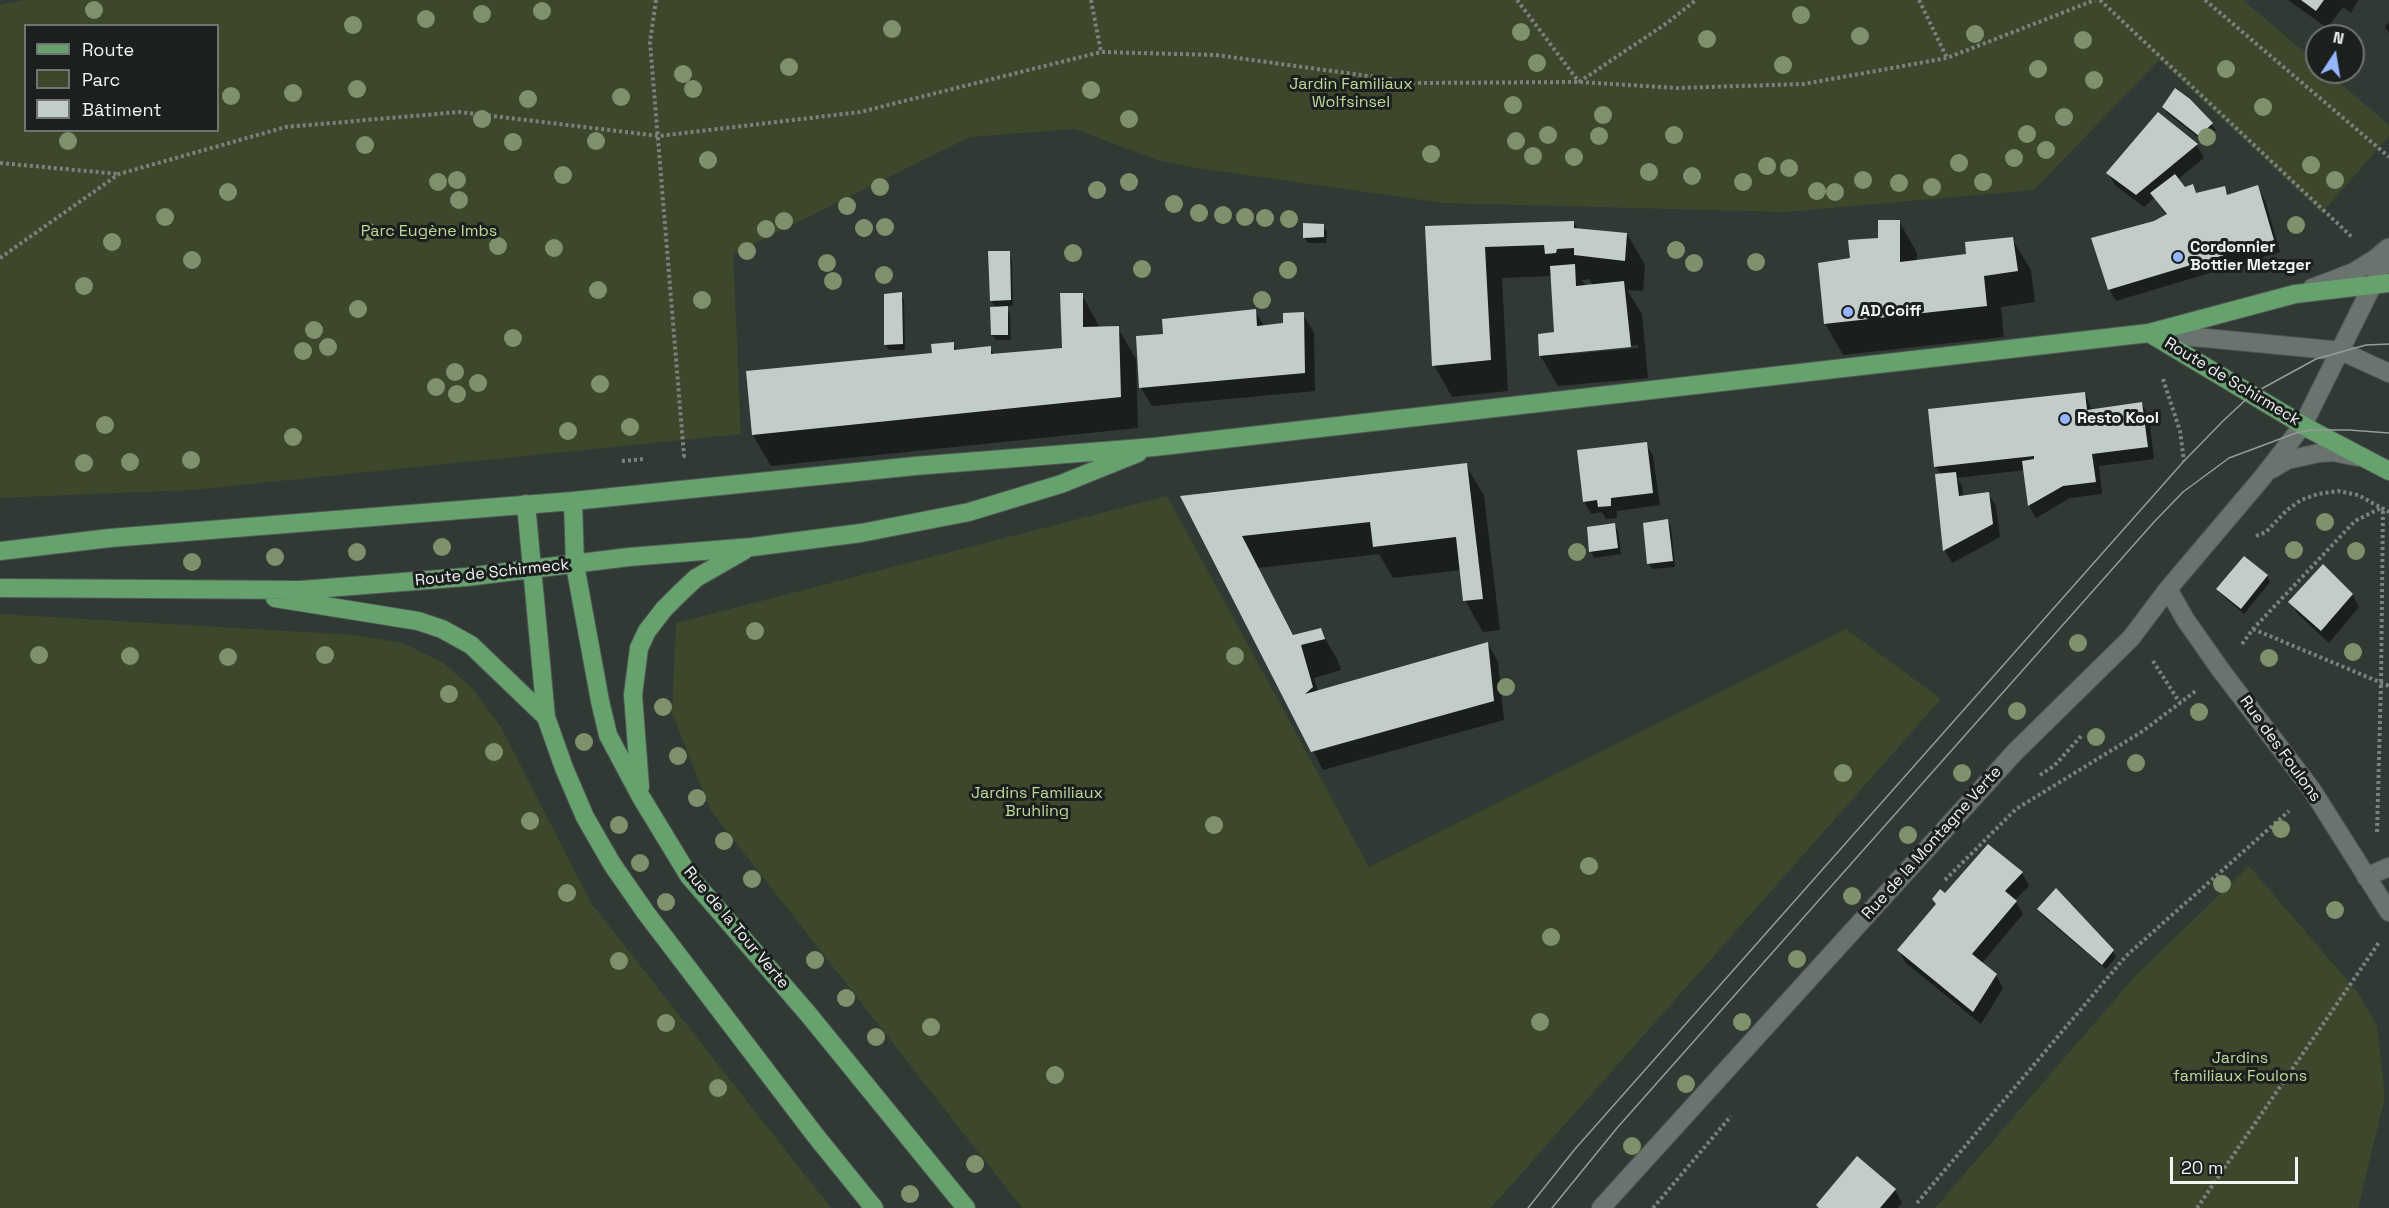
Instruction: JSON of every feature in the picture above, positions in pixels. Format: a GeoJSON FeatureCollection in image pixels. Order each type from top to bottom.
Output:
{"type":"FeatureCollection","features":[{"type":"Feature","properties":{"kind":"main road","name":"Route de Schirmeck"},"geometry":{"type":"LineString","coordinates":[[2149,333],[2295,294],[2380,284]]}},
{"type":"Feature","properties":{"kind":"main road","name":"Route de Schirmeck"},"geometry":{"type":"LineString","coordinates":[[2149,333],[2303,425],[2389,471]]}},
{"type":"Feature","properties":{"kind":"main road"},"geometry":{"type":"LineString","coordinates":[[0,551],[122,537],[573,501],[977,460],[1155,447],[2149,333]]}},
{"type":"Feature","properties":{"kind":"main road","name":"Route de Schirmeck"},"geometry":{"type":"LineString","coordinates":[[0,588],[302,590],[532,570],[628,557],[752,547],[861,533],[969,512],[1060,484],[1155,447]]}},
{"type":"Feature","properties":{"kind":"main road","name":"Rue de la Tour Verte"},"geometry":{"type":"LineString","coordinates":[[573,501],[575,565],[586,634],[608,735],[641,797],[689,876],[808,1015],[966,1208]]}},
{"type":"Feature","properties":{"kind":"main road"},"geometry":{"type":"LineString","coordinates":[[526,504],[546,717],[585,817],[612,864],[646,914],[815,1135],[874,1208]]}},
{"type":"Feature","properties":{"kind":"main road","name":"Route de Schirmeck"},"geometry":{"type":"LineString","coordinates":[[641,797],[633,695],[639,648],[647,631],[664,609],[696,578],[752,547]]}},
{"type":"Feature","properties":{"kind":"main road","name":"Route de Schirmeck"},"geometry":{"type":"LineString","coordinates":[[232,591],[418,621],[442,629],[471,645],[546,717]]}},
{"type":"Feature","properties":{"kind":"street","name":"Rue de la Montagne Verte"},"geometry":{"type":"LineString","coordinates":[[1601,1208],[2015,752],[2131,638],[2168,589],[2262,478],[2303,425],[2341,351],[2380,284],[2384,253]]}},
{"type":"Feature","properties":{"kind":"street"},"geometry":{"type":"LineString","coordinates":[[2295,294],[2329,283],[2384,253]]}},
{"type":"Feature","properties":{"kind":"street"},"geometry":{"type":"LineString","coordinates":[[2149,333],[2341,351],[2389,372]]}},
{"type":"Feature","properties":{"kind":"street","name":"Rue de la Montagne Verte"},"geometry":{"type":"LineString","coordinates":[[2262,478],[2287,460],[2302,455],[2348,454],[2369,461]]}},
{"type":"Feature","properties":{"kind":"street","name":"Rue des Foulons"},"geometry":{"type":"LineString","coordinates":[[2168,589],[2185,619],[2220,669],[2312,790],[2389,912]]}},
{"type":"Feature","properties":{"kind":"street"},"geometry":{"type":"LineString","coordinates":[[2366,877],[2387,868]]}},
{"type":"Feature","properties":{"kind":"path"},"geometry":{"type":"LineString","coordinates":[[656,0],[650,42],[684,456],[673,457]]}},
{"type":"Feature","properties":{"kind":"path"},"geometry":{"type":"LineString","coordinates":[[1091,0],[1101,52]]}},
{"type":"Feature","properties":{"kind":"path"},"geometry":{"type":"LineString","coordinates":[[1517,0],[1579,82]]}},
{"type":"Feature","properties":{"kind":"path"},"geometry":{"type":"LineString","coordinates":[[1579,82],[1667,23],[1696,0]]}},
{"type":"Feature","properties":{"kind":"path"},"geometry":{"type":"LineString","coordinates":[[1919,0],[1947,58]]}},
{"type":"Feature","properties":{"kind":"path"},"geometry":{"type":"LineString","coordinates":[[0,258],[119,174],[286,127],[459,112],[659,136],[860,112],[1101,52],[1216,55],[1419,83],[1579,82],[1677,88],[1804,84],[1947,58],[2095,0]]}},
{"type":"Feature","properties":{"kind":"path"},"geometry":{"type":"LineString","coordinates":[[2100,0],[2384,253]]}},
{"type":"Feature","properties":{"kind":"path"},"geometry":{"type":"LineString","coordinates":[[2205,0],[2389,157]]}},
{"type":"Feature","properties":{"kind":"path"},"geometry":{"type":"LineString","coordinates":[[0,164],[119,174]]}},
{"type":"Feature","properties":{"kind":"path"},"geometry":{"type":"LineString","coordinates":[[2149,333],[2180,431],[2184,461]]}},
{"type":"Feature","properties":{"kind":"path"},"geometry":{"type":"LineString","coordinates":[[618,462],[652,458]]}},
{"type":"Feature","properties":{"kind":"path"},"geometry":{"type":"LineString","coordinates":[[2240,647],[2253,629],[2355,521],[2382,508],[2377,844],[2387,868]]}},
{"type":"Feature","properties":{"kind":"path"},"geometry":{"type":"LineString","coordinates":[[2253,629],[2389,686]]}},
{"type":"Feature","properties":{"kind":"path"},"geometry":{"type":"LineString","coordinates":[[2150,657],[2180,703]]}},
{"type":"Feature","properties":{"kind":"path"},"geometry":{"type":"LineString","coordinates":[[1941,884],[2016,809],[2143,731],[2198,689]]}},
{"type":"Feature","properties":{"kind":"path"},"geometry":{"type":"LineString","coordinates":[[1917,1203],[2126,956],[2312,790]]}},
{"type":"Feature","properties":{"kind":"path"},"geometry":{"type":"LineString","coordinates":[[2197,1208],[2382,939]]}},
{"type":"Feature","properties":{"kind":"path"},"geometry":{"type":"LineString","coordinates":[[1653,1208],[1733,1114]]}},
{"type":"Feature","properties":{"kind":"green space","name":"Parc Eugène Imbs"},"geometry":{"type":"Polygon","coordinates":[[[25,0],[2243,0],[2305,53],[2305,84],[2341,84],[2389,125],[2389,136],[2322,213],[2159,60],[2034,190],[1785,212],[1444,203],[1196,168],[1157,160],[1075,129],[970,137],[733,254],[741,434],[191,490],[0,498],[0,5],[25,0]]]}},
{"type":"Feature","properties":{"kind":"green space","name":"Jardins Familiaux Bruhling"},"geometry":{"type":"Polygon","coordinates":[[[1167,496],[1369,867],[1846,629],[1941,699],[1491,1208],[1022,1208],[711,811],[672,713],[676,623],[1167,496]]]}},
{"type":"Feature","properties":{"kind":"green space"},"geometry":{"type":"Polygon","coordinates":[[[0,614],[355,635],[403,643],[442,662],[472,688],[501,727],[591,903],[831,1208],[0,1208],[0,614]]]}},
{"type":"Feature","properties":{"kind":"green space","name":"Jardins familiaux Foulons"},"geometry":{"type":"Polygon","coordinates":[[[2249,866],[2359,994],[2377,1026],[2385,1097],[2358,1208],[1935,1208],[2136,975],[2249,866]]]}},
{"type":"Feature","properties":{"kind":"building"},"geometry":{"type":"Polygon","coordinates":[[[2301,0],[2324,0],[2316,11],[2301,0]]]}},
{"type":"Feature","properties":{"kind":"building"},"geometry":{"type":"Polygon","coordinates":[[[2175,88],[2190,99],[2213,123],[2199,136],[2162,107],[2175,88]]]}},
{"type":"Feature","properties":{"kind":"building"},"geometry":{"type":"Polygon","coordinates":[[[2158,112],[2198,144],[2136,195],[2106,173],[2158,112]]]}},
{"type":"Feature","properties":{"kind":"building"},"geometry":{"type":"Polygon","coordinates":[[[2175,174],[2185,187],[2193,184],[2196,193],[2225,186],[2227,195],[2258,185],[2274,240],[2108,290],[2091,238],[2154,221],[2167,214],[2150,193],[2175,174]]]}},
{"type":"Feature","properties":{"kind":"building"},"geometry":{"type":"Polygon","coordinates":[[[1878,220],[1900,220],[1900,262],[1966,254],[1965,242],[2013,237],[2018,271],[1984,276],[1987,306],[1824,324],[1818,263],[1850,258],[1848,240],[1878,238],[1878,220]]]}},
{"type":"Feature","properties":{"kind":"building"},"geometry":{"type":"Polygon","coordinates":[[[1574,221],[1574,228],[1627,233],[1625,261],[1574,255],[1574,248],[1557,249],[1556,253],[1545,254],[1544,245],[1485,247],[1491,360],[1432,366],[1425,226],[1574,221]]]}},
{"type":"Feature","properties":{"kind":"building"},"geometry":{"type":"Polygon","coordinates":[[[1303,223],[1324,224],[1324,237],[1303,238],[1303,223]]]}},
{"type":"Feature","properties":{"kind":"building"},"geometry":{"type":"Polygon","coordinates":[[[988,251],[1010,251],[1011,300],[990,301],[988,251]]]}},
{"type":"Feature","properties":{"kind":"building"},"geometry":{"type":"Polygon","coordinates":[[[1575,264],[1576,286],[1624,281],[1631,347],[1539,356],[1538,334],[1554,332],[1550,266],[1575,264]]]}},
{"type":"Feature","properties":{"kind":"building"},"geometry":{"type":"Polygon","coordinates":[[[902,292],[903,344],[884,345],[884,294],[902,292]]]}},
{"type":"Feature","properties":{"kind":"building"},"geometry":{"type":"Polygon","coordinates":[[[1060,293],[1083,293],[1083,327],[1119,326],[1121,397],[752,435],[746,371],[932,353],[931,344],[954,342],[954,350],[991,346],[991,354],[1062,348],[1060,293]]]}},
{"type":"Feature","properties":{"kind":"building"},"geometry":{"type":"Polygon","coordinates":[[[1008,306],[1008,335],[991,335],[990,307],[1008,306]]]}},
{"type":"Feature","properties":{"kind":"building"},"geometry":{"type":"Polygon","coordinates":[[[1256,309],[1257,326],[1283,323],[1283,313],[1304,312],[1305,373],[1139,388],[1136,336],[1163,334],[1162,319],[1256,309]]]}},
{"type":"Feature","properties":{"kind":"building"},"geometry":{"type":"Polygon","coordinates":[[[2085,392],[2087,410],[2142,402],[2148,447],[2092,454],[2096,482],[2063,486],[2028,506],[2022,461],[2034,459],[2034,456],[1934,467],[1928,409],[2085,392]]]}},
{"type":"Feature","properties":{"kind":"building"},"geometry":{"type":"Polygon","coordinates":[[[1647,442],[1653,493],[1611,498],[1611,506],[1598,507],[1597,500],[1583,502],[1577,450],[1647,442]]]}},
{"type":"Feature","properties":{"kind":"building"},"geometry":{"type":"Polygon","coordinates":[[[1467,463],[1483,599],[1463,601],[1456,537],[1373,547],[1370,522],[1242,536],[1293,635],[1321,628],[1325,639],[1301,645],[1313,687],[1305,694],[1488,642],[1494,701],[1311,752],[1180,496],[1467,463]]]}},
{"type":"Feature","properties":{"kind":"building"},"geometry":{"type":"Polygon","coordinates":[[[1956,472],[1959,496],[1989,492],[1993,524],[1943,551],[1935,474],[1956,472]]]}},
{"type":"Feature","properties":{"kind":"building"},"geometry":{"type":"Polygon","coordinates":[[[1668,519],[1673,561],[1647,564],[1643,523],[1668,519]]]}},
{"type":"Feature","properties":{"kind":"building"},"geometry":{"type":"Polygon","coordinates":[[[1615,523],[1618,548],[1589,552],[1587,527],[1615,523]]]}},
{"type":"Feature","properties":{"kind":"building"},"geometry":{"type":"Polygon","coordinates":[[[2244,556],[2268,575],[2241,609],[2216,589],[2244,556]]]}},
{"type":"Feature","properties":{"kind":"building"},"geometry":{"type":"Polygon","coordinates":[[[2323,564],[2353,594],[2321,631],[2288,602],[2323,564]]]}},
{"type":"Feature","properties":{"kind":"building"},"geometry":{"type":"Polygon","coordinates":[[[1988,844],[2023,872],[2005,891],[2017,901],[1972,954],[1997,974],[1973,1012],[1897,950],[1936,904],[1932,899],[1940,889],[1945,893],[1988,844]]]}},
{"type":"Feature","properties":{"kind":"building"},"geometry":{"type":"Polygon","coordinates":[[[2056,888],[2114,950],[2102,965],[2037,909],[2056,888]]]}},
{"type":"Feature","properties":{"kind":"building"},"geometry":{"type":"Polygon","coordinates":[[[1857,1156],[1896,1189],[1880,1208],[1819,1208],[1816,1205],[1857,1156]]]}},
{"type":"Feature","properties":{"kind":"tram line"},"geometry":{"type":"LineString","coordinates":[[1528,1208],[1575,1149],[2184,461],[2224,420],[2252,394],[2316,359],[2366,345],[2389,344]]}},
{"type":"Feature","properties":{"kind":"tram line"},"geometry":{"type":"LineString","coordinates":[[1552,1208],[1617,1128],[2183,492],[2229,458],[2296,433],[2311,430],[2389,433]]}},
{"type":"Feature","properties":{"kind":"place","name":"Cordonnier Bottier Metzger"},"geometry":{"type":"Point","coordinates":[2178,257]}},
{"type":"Feature","properties":{"kind":"place","name":"AD Coiff"},"geometry":{"type":"Point","coordinates":[1848,312]}},
{"type":"Feature","properties":{"kind":"place","name":"Resto Kool"},"geometry":{"type":"Point","coordinates":[2065,419]}},
{"type":"Feature","properties":{"kind":"park label","name":"Jardin Familiaux Wolfsinsel"},"geometry":{"type":"Point","coordinates":[1351,94]}}]}
